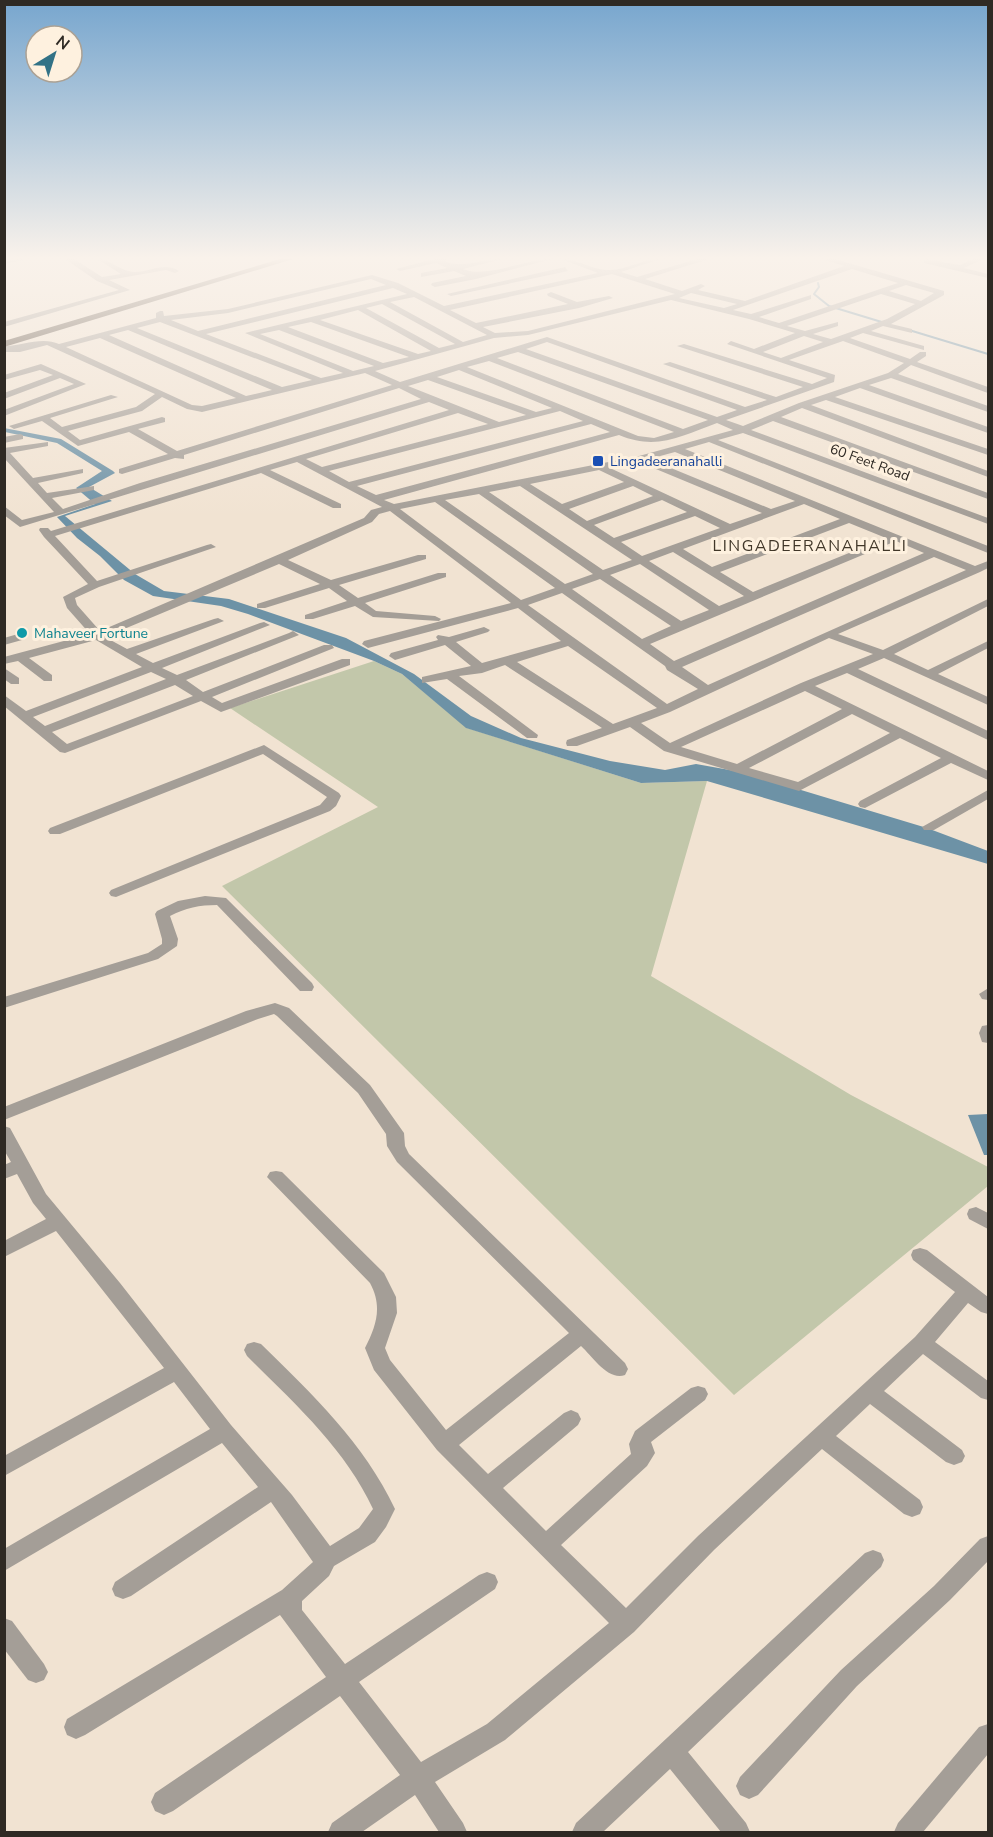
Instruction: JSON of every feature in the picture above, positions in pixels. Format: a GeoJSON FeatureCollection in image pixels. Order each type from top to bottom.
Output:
{"type":"FeatureCollection","features":[{"type":"Feature","properties":{"kind":"street"},"geometry":{"type":"LineString","coordinates":[[4,346],[20,349],[37,345]]}},
{"type":"Feature","properties":{"kind":"street"},"geometry":{"type":"LineString","coordinates":[[56,345],[197,409],[396,363],[460,345]]}},
{"type":"Feature","properties":{"kind":"street"},"geometry":{"type":"LineString","coordinates":[[60,346],[65,345]]}},
{"type":"Feature","properties":{"kind":"street"},"geometry":{"type":"LineString","coordinates":[[123,345],[245,399]]}},
{"type":"Feature","properties":{"kind":"street"},"geometry":{"type":"LineString","coordinates":[[171,345],[281,390]]}},
{"type":"Feature","properties":{"kind":"street"},"geometry":{"type":"LineString","coordinates":[[224,345],[321,381]]}},
{"type":"Feature","properties":{"kind":"street"},"geometry":{"type":"LineString","coordinates":[[278,345],[351,374]]}},
{"type":"Feature","properties":{"kind":"street"},"geometry":{"type":"LineString","coordinates":[[326,345],[382,366]]}},
{"type":"Feature","properties":{"kind":"street"},"geometry":{"type":"LineString","coordinates":[[383,345],[417,357]]}},
{"type":"Feature","properties":{"kind":"street"},"geometry":{"type":"LineString","coordinates":[[426,345],[438,351]]}},
{"type":"Feature","properties":{"kind":"street"},"geometry":{"type":"LineString","coordinates":[[122,471],[530,345]]}},
{"type":"Feature","properties":{"kind":"street"},"geometry":{"type":"LineString","coordinates":[[562,345],[747,411]]}},
{"type":"Feature","properties":{"kind":"street"},"geometry":{"type":"LineString","coordinates":[[459,367],[636,439],[654,441],[717,422],[831,380],[832,376],[733,345]]}},
{"type":"Feature","properties":{"kind":"street"},"geometry":{"type":"LineString","coordinates":[[754,352],[774,345]]}},
{"type":"Feature","properties":{"kind":"street"},"geometry":{"type":"LineString","coordinates":[[782,360],[824,345]]}},
{"type":"Feature","properties":{"kind":"street"},"geometry":{"type":"LineString","coordinates":[[864,345],[894,354],[911,364],[988,390]]}},
{"type":"Feature","properties":{"kind":"street"},"geometry":{"type":"LineString","coordinates":[[4,661],[97,636],[279,560],[368,520],[375,512],[479,489],[640,459],[742,430],[802,405],[891,375],[911,364],[922,351],[904,345]]}},
{"type":"Feature","properties":{"kind":"street"},"geometry":{"type":"LineString","coordinates":[[681,346],[813,387]]}},
{"type":"Feature","properties":{"kind":"street","name":"60 Feet Road"},"geometry":{"type":"LineString","coordinates":[[518,349],[869,475],[988,521]]}},
{"type":"Feature","properties":{"kind":"street"},"geometry":{"type":"LineString","coordinates":[[489,358],[684,432]]}},
{"type":"Feature","properties":{"kind":"street"},"geometry":{"type":"LineString","coordinates":[[690,372],[725,359]]}},
{"type":"Feature","properties":{"kind":"street"},"geometry":{"type":"LineString","coordinates":[[666,364],[777,400]]}},
{"type":"Feature","properties":{"kind":"street"},"geometry":{"type":"LineString","coordinates":[[4,378],[36,367],[44,367],[81,385],[4,413]]}},
{"type":"Feature","properties":{"kind":"street"},"geometry":{"type":"LineString","coordinates":[[72,380],[106,369]]}},
{"type":"Feature","properties":{"kind":"street"},"geometry":{"type":"LineString","coordinates":[[366,370],[429,399],[499,425]]}},
{"type":"Feature","properties":{"kind":"street"},"geometry":{"type":"LineString","coordinates":[[566,395],[636,372]]}},
{"type":"Feature","properties":{"kind":"street"},"geometry":{"type":"LineString","coordinates":[[4,396],[61,375]]}},
{"type":"Feature","properties":{"kind":"street"},"geometry":{"type":"LineString","coordinates":[[891,375],[988,409]]}},
{"type":"Feature","properties":{"kind":"street"},"geometry":{"type":"LineString","coordinates":[[429,377],[536,415]]}},
{"type":"Feature","properties":{"kind":"street"},"geometry":{"type":"LineString","coordinates":[[859,385],[988,430]]}},
{"type":"Feature","properties":{"kind":"street"},"geometry":{"type":"LineString","coordinates":[[101,391],[171,425]]}},
{"type":"Feature","properties":{"kind":"street"},"geometry":{"type":"LineString","coordinates":[[62,430],[139,410],[161,394]]}},
{"type":"Feature","properties":{"kind":"street"},"geometry":{"type":"LineString","coordinates":[[14,426],[114,397]]}},
{"type":"Feature","properties":{"kind":"street"},"geometry":{"type":"LineString","coordinates":[[827,397],[988,452]]}},
{"type":"Feature","properties":{"kind":"street"},"geometry":{"type":"LineString","coordinates":[[4,509],[20,524],[429,399]]}},
{"type":"Feature","properties":{"kind":"street"},"geometry":{"type":"LineString","coordinates":[[547,402],[556,399]]}},
{"type":"Feature","properties":{"kind":"street"},"geometry":{"type":"LineString","coordinates":[[978,405],[988,400]]}},
{"type":"Feature","properties":{"kind":"street"},"geometry":{"type":"LineString","coordinates":[[802,405],[988,474]]}},
{"type":"Feature","properties":{"kind":"street"},"geometry":{"type":"LineString","coordinates":[[323,470],[562,408]]}},
{"type":"Feature","properties":{"kind":"street"},"geometry":{"type":"LineString","coordinates":[[48,534],[68,530],[457,410]]}},
{"type":"Feature","properties":{"kind":"street"},"geometry":{"type":"LineString","coordinates":[[44,418],[78,443],[162,420]]}},
{"type":"Feature","properties":{"kind":"street"},"geometry":{"type":"LineString","coordinates":[[774,418],[988,496]]}},
{"type":"Feature","properties":{"kind":"street"},"geometry":{"type":"LineString","coordinates":[[348,485],[592,421]]}},
{"type":"Feature","properties":{"kind":"street"},"geometry":{"type":"LineString","coordinates":[[131,429],[224,481]]}},
{"type":"Feature","properties":{"kind":"street"},"geometry":{"type":"LineString","coordinates":[[375,499],[620,432]]}},
{"type":"Feature","properties":{"kind":"street"},"geometry":{"type":"LineString","coordinates":[[4,440],[20,437]]}},
{"type":"Feature","properties":{"kind":"street"},"geometry":{"type":"LineString","coordinates":[[711,440],[988,549]]}},
{"type":"Feature","properties":{"kind":"street"},"geometry":{"type":"LineString","coordinates":[[869,475],[988,440]]}},
{"type":"Feature","properties":{"kind":"street"},"geometry":{"type":"LineString","coordinates":[[4,452],[45,444]]}},
{"type":"Feature","properties":{"kind":"street"},"geometry":{"type":"LineString","coordinates":[[678,450],[976,570]]}},
{"type":"Feature","properties":{"kind":"street"},"geometry":{"type":"LineString","coordinates":[[4,452],[61,513]]}},
{"type":"Feature","properties":{"kind":"street"},"geometry":{"type":"LineString","coordinates":[[298,459],[391,507],[570,642],[666,709]]}},
{"type":"Feature","properties":{"kind":"street"},"geometry":{"type":"LineString","coordinates":[[640,459],[772,513]]}},
{"type":"Feature","properties":{"kind":"street"},"geometry":{"type":"LineString","coordinates":[[4,468],[16,465]]}},
{"type":"Feature","properties":{"kind":"street"},"geometry":{"type":"LineString","coordinates":[[598,466],[729,528]]}},
{"type":"Feature","properties":{"kind":"street"},"geometry":{"type":"LineString","coordinates":[[260,470],[337,506]]}},
{"type":"Feature","properties":{"kind":"street"},"geometry":{"type":"LineString","coordinates":[[31,481],[80,471]]}},
{"type":"Feature","properties":{"kind":"street"},"geometry":{"type":"LineString","coordinates":[[521,482],[717,610]]}},
{"type":"Feature","properties":{"kind":"street"},"geometry":{"type":"LineString","coordinates":[[561,508],[632,483]]}},
{"type":"Feature","properties":{"kind":"street"},"geometry":{"type":"LineString","coordinates":[[45,496],[90,488]]}},
{"type":"Feature","properties":{"kind":"street"},"geometry":{"type":"LineString","coordinates":[[479,489],[680,626]]}},
{"type":"Feature","properties":{"kind":"street"},"geometry":{"type":"LineString","coordinates":[[585,525],[663,496]]}},
{"type":"Feature","properties":{"kind":"street"},"geometry":{"type":"LineString","coordinates":[[435,498],[671,667],[707,690]]}},
{"type":"Feature","properties":{"kind":"street"},"geometry":{"type":"LineString","coordinates":[[368,644],[521,604],[804,501]]}},
{"type":"Feature","properties":{"kind":"street"},"geometry":{"type":"LineString","coordinates":[[612,542],[697,512]]}},
{"type":"Feature","properties":{"kind":"street"},"geometry":{"type":"LineString","coordinates":[[711,571],[849,519]]}},
{"type":"Feature","properties":{"kind":"street"},"geometry":{"type":"LineString","coordinates":[[35,520],[95,585]]}},
{"type":"Feature","properties":{"kind":"street"},"geometry":{"type":"LineString","coordinates":[[641,644],[717,610],[895,538]]}},
{"type":"Feature","properties":{"kind":"street"},"geometry":{"type":"LineString","coordinates":[[211,547],[95,585],[69,597],[71,606],[97,636],[221,708],[346,662]]}},
{"type":"Feature","properties":{"kind":"street"},"geometry":{"type":"LineString","coordinates":[[674,548],[753,597]]}},
{"type":"Feature","properties":{"kind":"street"},"geometry":{"type":"LineString","coordinates":[[671,667],[933,553]]}},
{"type":"Feature","properties":{"kind":"street"},"geometry":{"type":"LineString","coordinates":[[261,606],[422,557]]}},
{"type":"Feature","properties":{"kind":"street"},"geometry":{"type":"LineString","coordinates":[[279,560],[330,585],[373,614],[435,619],[429,627]]}},
{"type":"Feature","properties":{"kind":"street"},"geometry":{"type":"LineString","coordinates":[[572,743],[633,723],[666,709],[828,634],[988,564]]}},
{"type":"Feature","properties":{"kind":"street"},"geometry":{"type":"LineString","coordinates":[[309,617],[442,575]]}},
{"type":"Feature","properties":{"kind":"street"},"geometry":{"type":"LineString","coordinates":[[669,748],[805,686],[884,654],[988,602]]}},
{"type":"Feature","properties":{"kind":"street"},"geometry":{"type":"LineString","coordinates":[[126,653],[218,621]]}},
{"type":"Feature","properties":{"kind":"street"},"geometry":{"type":"LineString","coordinates":[[23,716],[264,625]]}},
{"type":"Feature","properties":{"kind":"street"},"geometry":{"type":"LineString","coordinates":[[429,627],[482,669]]}},
{"type":"Feature","properties":{"kind":"street"},"geometry":{"type":"LineString","coordinates":[[395,656],[484,630]]}},
{"type":"Feature","properties":{"kind":"street"},"geometry":{"type":"LineString","coordinates":[[828,634],[884,654],[985,696]]}},
{"type":"Feature","properties":{"kind":"street"},"geometry":{"type":"LineString","coordinates":[[43,731],[293,635]]}},
{"type":"Feature","properties":{"kind":"street"},"geometry":{"type":"LineString","coordinates":[[4,642],[18,638]]}},
{"type":"Feature","properties":{"kind":"street"},"geometry":{"type":"LineString","coordinates":[[426,680],[482,669],[570,642]]}},
{"type":"Feature","properties":{"kind":"street"},"geometry":{"type":"LineString","coordinates":[[928,674],[988,644]]}},
{"type":"Feature","properties":{"kind":"street"},"geometry":{"type":"LineString","coordinates":[[4,699],[65,748],[328,648]]}},
{"type":"Feature","properties":{"kind":"street"},"geometry":{"type":"LineString","coordinates":[[20,657],[48,678]]}},
{"type":"Feature","properties":{"kind":"street"},"geometry":{"type":"LineString","coordinates":[[507,661],[612,729]]}},
{"type":"Feature","properties":{"kind":"street"},"geometry":{"type":"LineString","coordinates":[[848,669],[988,736]]}},
{"type":"Feature","properties":{"kind":"street"},"geometry":{"type":"LineString","coordinates":[[449,674],[532,735]]}},
{"type":"Feature","properties":{"kind":"street"},"geometry":{"type":"LineString","coordinates":[[805,686],[988,776]]}},
{"type":"Feature","properties":{"kind":"street"},"geometry":{"type":"LineString","coordinates":[[739,768],[852,709]]}},
{"type":"Feature","properties":{"kind":"street"},"geometry":{"type":"LineString","coordinates":[[633,723],[669,748],[799,787],[900,733]]}},
{"type":"Feature","properties":{"kind":"street"},"geometry":{"type":"LineString","coordinates":[[55,831],[264,749],[334,796],[331,803],[324,808],[116,893]]}},
{"type":"Feature","properties":{"kind":"street"},"geometry":{"type":"LineString","coordinates":[[865,804],[953,757]]}},
{"type":"Feature","properties":{"kind":"street"},"geometry":{"type":"LineString","coordinates":[[929,827],[988,794]]}},
{"type":"Feature","properties":{"kind":"street"},"geometry":{"type":"LineString","coordinates":[[4,1003],[153,956],[169,946],[170,939],[162,914],[182,903],[195,900],[220,901],[306,987]]}},
{"type":"Feature","properties":{"kind":"street"},"geometry":{"type":"LineString","coordinates":[[4,1114],[171,1046],[182,1044],[275,1008],[283,1012],[364,1089],[395,1133],[396,1146],[403,1158],[618,1369]]}},
{"type":"Feature","properties":{"kind":"street"},"geometry":{"type":"LineString","coordinates":[[988,1030],[988,1038]]}},
{"type":"Feature","properties":{"kind":"street"},"geometry":{"type":"LineString","coordinates":[[4,1132],[13,1168],[59,1221],[326,1559]]}},
{"type":"Feature","properties":{"kind":"street"},"geometry":{"type":"LineString","coordinates":[[276,1177],[377,1278],[386,1292],[389,1308],[385,1329],[375,1348],[381,1364],[444,1444],[626,1624]]}},
{"type":"Feature","properties":{"kind":"street"},"geometry":{"type":"LineString","coordinates":[[4,1250],[59,1221]]}},
{"type":"Feature","properties":{"kind":"street"},"geometry":{"type":"LineString","coordinates":[[920,1256],[988,1307]]}},
{"type":"Feature","properties":{"kind":"street"},"geometry":{"type":"LineString","coordinates":[[341,1833],[418,1778],[496,1732],[626,1624],[706,1544],[922,1343],[967,1291]]}},
{"type":"Feature","properties":{"kind":"street"},"geometry":{"type":"LineString","coordinates":[[444,1444],[582,1334]]}},
{"type":"Feature","properties":{"kind":"street"},"geometry":{"type":"LineString","coordinates":[[922,1343],[988,1392]]}},
{"type":"Feature","properties":{"kind":"street"},"geometry":{"type":"LineString","coordinates":[[76,1727],[290,1597],[321,1569],[326,1559],[366,1538],[377,1524],[384,1509],[377,1490],[339,1439],[254,1350]]}},
{"type":"Feature","properties":{"kind":"street"},"geometry":{"type":"LineString","coordinates":[[4,1467],[177,1371]]}},
{"type":"Feature","properties":{"kind":"street"},"geometry":{"type":"LineString","coordinates":[[870,1392],[954,1456]]}},
{"type":"Feature","properties":{"kind":"street"},"geometry":{"type":"LineString","coordinates":[[546,1545],[639,1460],[644,1454],[640,1444],[642,1437],[698,1394]]}},
{"type":"Feature","properties":{"kind":"street"},"geometry":{"type":"LineString","coordinates":[[488,1487],[571,1419]]}},
{"type":"Feature","properties":{"kind":"street"},"geometry":{"type":"LineString","coordinates":[[4,1561],[224,1431]]}},
{"type":"Feature","properties":{"kind":"street"},"geometry":{"type":"LineString","coordinates":[[822,1437],[912,1507]]}},
{"type":"Feature","properties":{"kind":"street"},"geometry":{"type":"LineString","coordinates":[[123,1589],[273,1490]]}},
{"type":"Feature","properties":{"kind":"street"},"geometry":{"type":"LineString","coordinates":[[749,1786],[849,1678],[942,1593],[988,1546]]}},
{"type":"Feature","properties":{"kind":"street"},"geometry":{"type":"LineString","coordinates":[[586,1832],[873,1560]]}},
{"type":"Feature","properties":{"kind":"street"},"geometry":{"type":"LineString","coordinates":[[164,1803],[343,1681],[380,1652],[487,1582]]}},
{"type":"Feature","properties":{"kind":"street"},"geometry":{"type":"LineString","coordinates":[[290,1597],[291,1614],[418,1778],[454,1833]]}},
{"type":"Feature","properties":{"kind":"street"},"geometry":{"type":"LineString","coordinates":[[4,1629],[36,1672]]}},
{"type":"Feature","properties":{"kind":"street"},"geometry":{"type":"LineString","coordinates":[[907,1833],[988,1736]]}},
{"type":"Feature","properties":{"kind":"street"},"geometry":{"type":"LineString","coordinates":[[671,1751],[737,1833]]}},
{"type":"Feature","properties":{"kind":"green space"},"geometry":{"type":"Polygon","coordinates":[[[374,661],[402,674],[467,728],[641,783],[707,781],[651,976],[851,1095],[988,1167],[988,1186],[734,1395],[222,886],[378,807],[230,708],[374,661]]]}},
{"type":"Feature","properties":{"kind":"water"},"geometry":{"type":"Polygon","coordinates":[[[4,428],[61,439],[115,473],[89,487],[112,501],[65,516],[135,574],[164,591],[229,599],[346,638],[414,674],[471,716],[521,738],[610,761],[665,770],[696,764],[741,772],[927,828],[988,851],[988,864],[707,781],[641,783],[466,728],[402,674],[374,661],[221,606],[153,596],[124,580],[57,517],[95,504],[76,488],[102,471],[57,443],[5,432],[4,428]]]}},
{"type":"Feature","properties":{"kind":"water"},"geometry":{"type":"Polygon","coordinates":[[[988,1114],[988,1155],[984,1155],[968,1115],[988,1114]]]}},
{"type":"Feature","properties":{"kind":"waterway"},"geometry":{"type":"LineString","coordinates":[[957,345],[988,354]]}},
{"type":"Feature","properties":{"kind":"place","name":"Lingadeeranahalli"},"geometry":{"type":"Point","coordinates":[598,461]}},
{"type":"Feature","properties":{"kind":"place","name":"Mahaveer Fortune"},"geometry":{"type":"Point","coordinates":[22,633]}},
{"type":"Feature","properties":{"kind":"district","name":"LINGADEERANAHALLI"},"geometry":{"type":"Point","coordinates":[810,545]}}]}
